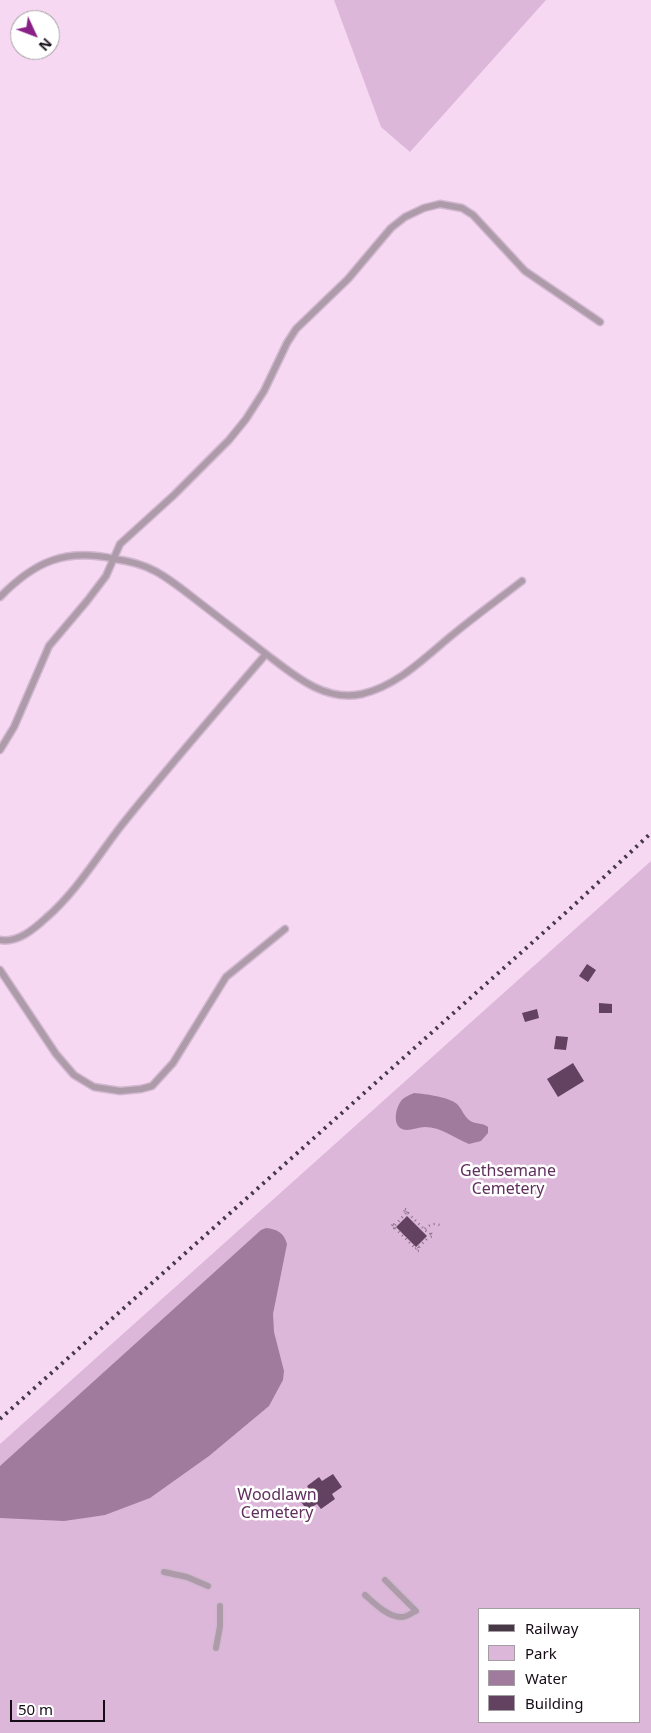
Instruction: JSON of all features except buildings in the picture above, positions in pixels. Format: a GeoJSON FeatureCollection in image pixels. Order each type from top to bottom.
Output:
{"type":"FeatureCollection","features":[{"type":"Feature","properties":{"kind":"lane"},"geometry":{"type":"LineString","coordinates":[[0,750],[14,727],[48,646],[106,576],[120,544],[209,461],[228,440],[246,419],[264,391],[287,343],[296,329],[348,279],[391,228],[405,216],[440,204],[462,208],[473,215],[525,271],[600,322]]}},
{"type":"Feature","properties":{"kind":"lane"},"geometry":{"type":"LineString","coordinates":[[0,597],[19,580],[56,558],[74,555],[97,555],[138,563],[155,571],[187,593],[266,654],[318,690],[335,694],[361,694],[406,673],[455,632],[522,581]]}},
{"type":"Feature","properties":{"kind":"lane"},"geometry":{"type":"LineString","coordinates":[[0,940],[15,940],[32,930],[48,917],[164,774],[266,654]]}},
{"type":"Feature","properties":{"kind":"lane"},"geometry":{"type":"LineString","coordinates":[[0,970],[56,1054],[74,1075],[94,1087],[120,1091],[141,1089],[152,1086],[173,1063],[226,977],[285,929]]}},
{"type":"Feature","properties":{"kind":"lane"},"geometry":{"type":"LineString","coordinates":[[164,1572],[187,1577],[208,1586]]}},
{"type":"Feature","properties":{"kind":"lane"},"geometry":{"type":"LineString","coordinates":[[365,1595],[385,1612],[399,1617],[416,1611],[385,1580]]}},
{"type":"Feature","properties":{"kind":"lane"},"geometry":{"type":"LineString","coordinates":[[216,1648],[220,1626],[220,1606]]}},
{"type":"Feature","properties":{"kind":"path"},"geometry":{"type":"LineString","coordinates":[[407,1213],[425,1229],[429,1235],[417,1248],[395,1226],[407,1213]]}},
{"type":"Feature","properties":{"kind":"path"},"geometry":{"type":"LineString","coordinates":[[425,1229],[433,1224],[440,1224],[443,1227]]}},
{"type":"Feature","properties":{"kind":"green space"},"geometry":{"type":"Polygon","coordinates":[[[334,0],[546,0],[410,152],[381,127],[334,0]]]}},
{"type":"Feature","properties":{"kind":"green space","name":"Woodlawn Cemetery"},"geometry":{"type":"Polygon","coordinates":[[[651,861],[651,1733],[0,1733],[0,1444],[651,861]]]}},
{"type":"Feature","properties":{"kind":"water"},"geometry":{"type":"Polygon","coordinates":[[[414,1093],[449,1099],[459,1106],[469,1120],[488,1127],[488,1133],[481,1141],[469,1144],[431,1127],[402,1129],[396,1120],[399,1104],[407,1096],[414,1093]]]}},
{"type":"Feature","properties":{"kind":"water"},"geometry":{"type":"Polygon","coordinates":[[[266,1228],[279,1232],[287,1244],[273,1314],[274,1332],[284,1371],[283,1380],[269,1406],[209,1456],[150,1498],[105,1515],[64,1521],[0,1518],[0,1466],[261,1230],[266,1228]]]}},
{"type":"Feature","properties":{"kind":"railway"},"geometry":{"type":"LineString","coordinates":[[0,1419],[572,907],[651,833]]}},
{"type":"Feature","properties":{"kind":"park label","name":"Gethsemane Cemetery"},"geometry":{"type":"Point","coordinates":[508,1180]}}]}
